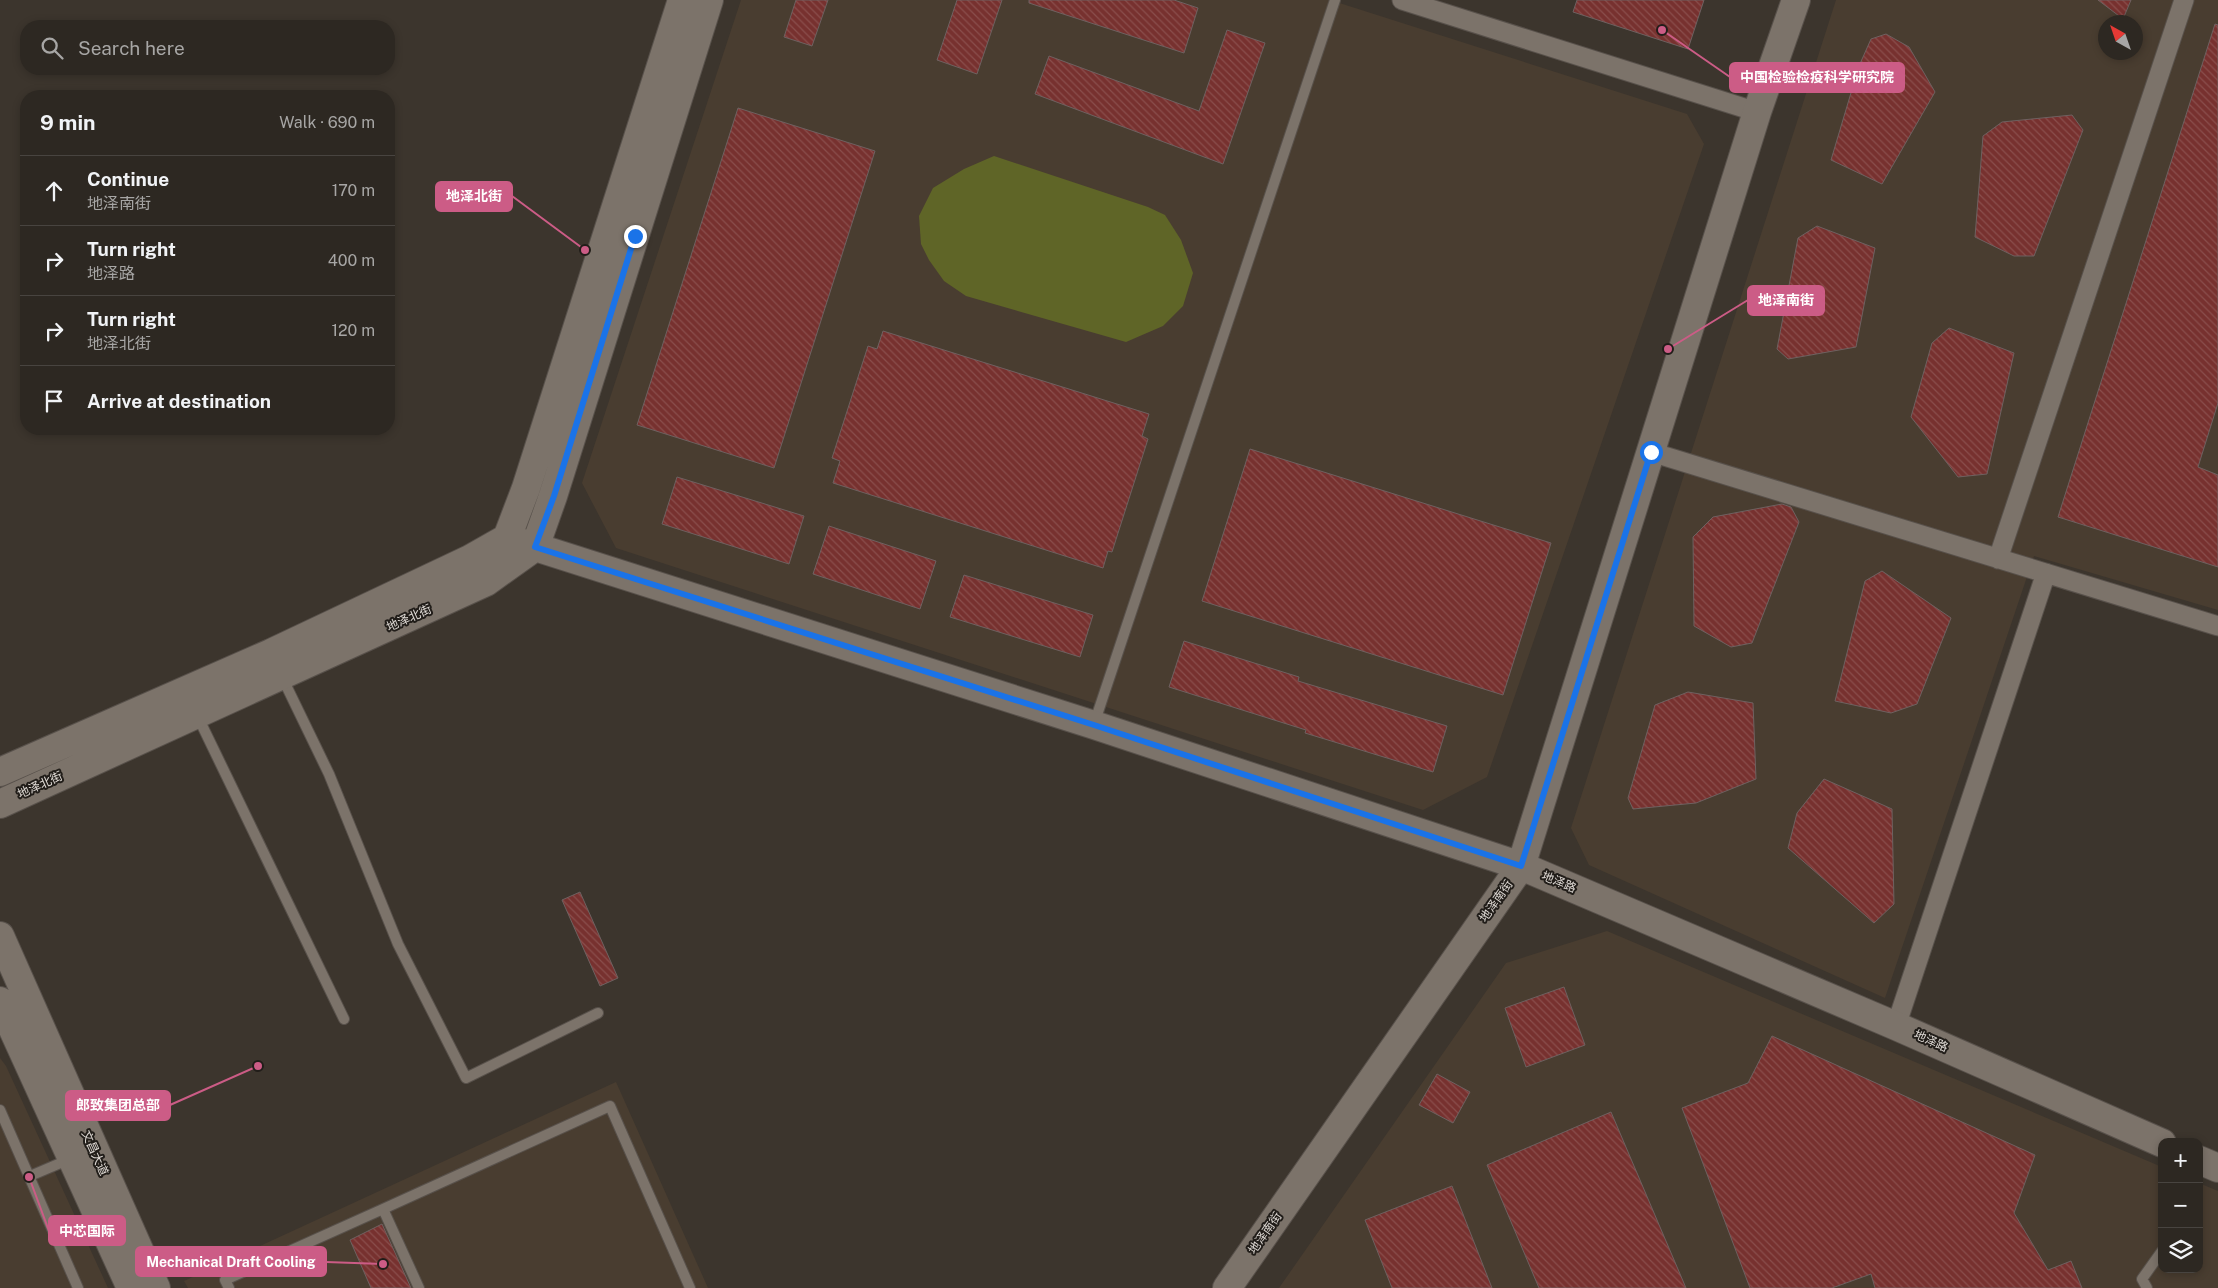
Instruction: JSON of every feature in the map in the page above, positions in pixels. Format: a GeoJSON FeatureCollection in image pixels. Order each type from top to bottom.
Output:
{"type":"FeatureCollection","features":[{"type":"Feature","properties":{"kind":"street"},"geometry":{"type":"LineString","coordinates":[[507,538],[526,488],[682,0]]}},
{"type":"Feature","properties":{"kind":"street"},"geometry":{"type":"LineString","coordinates":[[535,547],[554,496],[709,0]]}},
{"type":"Feature","properties":{"kind":"street"},"geometry":{"type":"LineString","coordinates":[[1402,0],[1758,112]]}},
{"type":"Feature","properties":{"kind":"street","name":"地泽南街"},"geometry":{"type":"LineString","coordinates":[[1227,1288],[1521,866],[1758,112],[1796,0]]}},
{"type":"Feature","properties":{"kind":"street"},"geometry":{"type":"LineString","coordinates":[[1998,559],[2184,0]]}},
{"type":"Feature","properties":{"kind":"street"},"geometry":{"type":"LineString","coordinates":[[1651,452],[2218,626]]}},
{"type":"Feature","properties":{"kind":"street","name":"地泽路"},"geometry":{"type":"LineString","coordinates":[[507,538],[1094,725],[1521,866],[1896,1026],[2158,1142]]}},
{"type":"Feature","properties":{"kind":"street","name":"地泽北街"},"geometry":{"type":"LineString","coordinates":[[276,664],[507,538]]}},
{"type":"Feature","properties":{"kind":"street","name":"地泽北街"},"geometry":{"type":"LineString","coordinates":[[0,804],[191,703],[276,664],[486,582],[535,547]]}},
{"type":"Feature","properties":{"kind":"street"},"geometry":{"type":"LineString","coordinates":[[1896,1026],[2046,573]]}},
{"type":"Feature","properties":{"kind":"street","name":"地泽北街"},"geometry":{"type":"LineString","coordinates":[[0,772],[191,703]]}},
{"type":"Feature","properties":{"kind":"street","name":"文昌大道"},"geometry":{"type":"LineString","coordinates":[[0,936],[132,1288]]}},
{"type":"Feature","properties":{"kind":"street","name":"文昌大道"},"geometry":{"type":"LineString","coordinates":[[0,1001],[156,1288]]}},
{"type":"Feature","properties":{"kind":"street"},"geometry":{"type":"LineString","coordinates":[[2203,1162],[2218,1168]]}},
{"type":"Feature","properties":{"kind":"lane"},"geometry":{"type":"LineString","coordinates":[[1094,725],[1335,0]]}},
{"type":"Feature","properties":{"kind":"lane"},"geometry":{"type":"LineString","coordinates":[[276,664],[329,774],[398,944],[466,1078],[598,1013]]}},
{"type":"Feature","properties":{"kind":"lane"},"geometry":{"type":"LineString","coordinates":[[191,703],[344,1019]]}},
{"type":"Feature","properties":{"kind":"lane"},"geometry":{"type":"LineString","coordinates":[[229,1288],[225,1280],[610,1106],[690,1288]]}},
{"type":"Feature","properties":{"kind":"lane"},"geometry":{"type":"LineString","coordinates":[[0,1110],[78,1288]]}},
{"type":"Feature","properties":{"kind":"lane"},"geometry":{"type":"LineString","coordinates":[[30,1176],[82,1154]]}},
{"type":"Feature","properties":{"kind":"lane"},"geometry":{"type":"LineString","coordinates":[[383,1208],[419,1288]]}},
{"type":"Feature","properties":{"kind":"lane"},"geometry":{"type":"LineString","coordinates":[[2147,1288],[2142,1280],[2158,1257]]}},
{"type":"Feature","properties":{"kind":"shaded area"},"geometry":{"type":"Polygon","coordinates":[[[741,0],[1330,0],[1687,114],[1704,144],[1487,777],[1423,810],[616,548],[582,483],[741,0]]]}},
{"type":"Feature","properties":{"kind":"shaded area"},"geometry":{"type":"Polygon","coordinates":[[[1836,0],[2218,0],[2218,610],[2034,556],[1885,998],[1589,865],[1571,828],[1836,0]]]}},
{"type":"Feature","properties":{"kind":"shaded area"},"geometry":{"type":"Polygon","coordinates":[[[1607,931],[2158,1165],[2158,1273],[2203,1273],[2203,1185],[2218,1191],[2218,1288],[1279,1288],[1506,963],[1607,931]]]}},
{"type":"Feature","properties":{"kind":"shaded area"},"geometry":{"type":"Polygon","coordinates":[[[0,1058],[6,1066],[108,1288],[0,1288],[0,1058]]]}},
{"type":"Feature","properties":{"kind":"shaded area"},"geometry":{"type":"Polygon","coordinates":[[[616,1082],[708,1288],[188,1288],[184,1281],[616,1082]]]}},
{"type":"Feature","properties":{"kind":"green space"},"geometry":{"type":"Polygon","coordinates":[[[994,156],[1148,207],[1165,215],[1181,240],[1193,273],[1183,306],[1163,326],[1126,342],[966,296],[944,281],[929,260],[921,244],[919,216],[933,188],[964,169],[994,156]]]}},
{"type":"Feature","properties":{"kind":"building"},"geometry":{"type":"Polygon","coordinates":[[[796,0],[828,0],[812,46],[784,37],[796,0]]]}},
{"type":"Feature","properties":{"kind":"building"},"geometry":{"type":"Polygon","coordinates":[[[957,0],[1002,0],[977,74],[937,60],[957,0]]]}},
{"type":"Feature","properties":{"kind":"building"},"geometry":{"type":"Polygon","coordinates":[[[1029,0],[1174,0],[1198,8],[1184,53],[1029,3],[1029,0]]]}},
{"type":"Feature","properties":{"kind":"building"},"geometry":{"type":"Polygon","coordinates":[[[1577,0],[1704,0],[1688,49],[1573,12],[1577,0]]]}},
{"type":"Feature","properties":{"kind":"building"},"geometry":{"type":"Polygon","coordinates":[[[2098,0],[2131,0],[2125,15],[2118,15],[2098,0]]]}},
{"type":"Feature","properties":{"kind":"building"},"geometry":{"type":"Polygon","coordinates":[[[2215,24],[2218,25],[2218,403],[2198,467],[2218,475],[2218,567],[2058,517],[2215,24]]]}},
{"type":"Feature","properties":{"kind":"building"},"geometry":{"type":"Polygon","coordinates":[[[1227,30],[1265,43],[1223,164],[1035,94],[1049,56],[1199,111],[1227,30]]]}},
{"type":"Feature","properties":{"kind":"building"},"geometry":{"type":"Polygon","coordinates":[[[1886,34],[1909,47],[1935,92],[1882,184],[1831,160],[1859,66],[1871,39],[1886,34]]]}},
{"type":"Feature","properties":{"kind":"building"},"geometry":{"type":"Polygon","coordinates":[[[738,108],[875,151],[774,468],[637,425],[738,108]]]}},
{"type":"Feature","properties":{"kind":"building"},"geometry":{"type":"Polygon","coordinates":[[[2072,115],[2083,130],[2034,256],[2014,256],[1975,237],[1983,136],[2002,122],[2072,115]]]}},
{"type":"Feature","properties":{"kind":"building"},"geometry":{"type":"Polygon","coordinates":[[[1817,226],[1875,248],[1856,347],[1788,359],[1777,349],[1798,238],[1817,226]]]}},
{"type":"Feature","properties":{"kind":"building"},"geometry":{"type":"Polygon","coordinates":[[[1949,328],[2014,353],[1987,474],[1958,477],[1911,417],[1932,343],[1949,328]]]}},
{"type":"Feature","properties":{"kind":"building"},"geometry":{"type":"Polygon","coordinates":[[[883,331],[1149,414],[1142,436],[1148,439],[1112,552],[1108,551],[1103,568],[833,483],[840,461],[832,458],[868,346],[877,349],[883,331]]]}},
{"type":"Feature","properties":{"kind":"building"},"geometry":{"type":"Polygon","coordinates":[[[1250,449],[1551,543],[1503,695],[1202,601],[1250,449]]]}},
{"type":"Feature","properties":{"kind":"building"},"geometry":{"type":"Polygon","coordinates":[[[677,477],[804,516],[789,564],[662,524],[677,477]]]}},
{"type":"Feature","properties":{"kind":"building"},"geometry":{"type":"Polygon","coordinates":[[[1782,504],[1791,507],[1799,522],[1752,643],[1731,647],[1694,626],[1693,537],[1713,517],[1782,504]]]}},
{"type":"Feature","properties":{"kind":"building"},"geometry":{"type":"Polygon","coordinates":[[[829,526],[936,561],[920,609],[813,574],[829,526]]]}},
{"type":"Feature","properties":{"kind":"building"},"geometry":{"type":"Polygon","coordinates":[[[1882,571],[1951,618],[1917,704],[1891,713],[1835,701],[1865,581],[1882,571]]]}},
{"type":"Feature","properties":{"kind":"building"},"geometry":{"type":"Polygon","coordinates":[[[964,575],[1093,615],[1080,657],[950,617],[964,575]]]}},
{"type":"Feature","properties":{"kind":"building"},"geometry":{"type":"Polygon","coordinates":[[[1184,641],[1299,677],[1298,681],[1447,726],[1433,772],[1305,733],[1306,730],[1169,687],[1184,641]]]}},
{"type":"Feature","properties":{"kind":"building"},"geometry":{"type":"Polygon","coordinates":[[[1688,692],[1753,703],[1756,779],[1696,803],[1633,809],[1628,798],[1655,705],[1688,692]]]}},
{"type":"Feature","properties":{"kind":"building"},"geometry":{"type":"Polygon","coordinates":[[[1824,779],[1892,809],[1894,904],[1874,923],[1788,848],[1797,813],[1824,779]]]}},
{"type":"Feature","properties":{"kind":"building"},"geometry":{"type":"Polygon","coordinates":[[[580,892],[618,978],[600,986],[562,900],[580,892]]]}},
{"type":"Feature","properties":{"kind":"building"},"geometry":{"type":"Polygon","coordinates":[[[1564,987],[1585,1045],[1526,1067],[1505,1008],[1564,987]]]}},
{"type":"Feature","properties":{"kind":"building"},"geometry":{"type":"Polygon","coordinates":[[[1772,1036],[2035,1155],[2014,1213],[2048,1270],[2071,1261],[2082,1288],[1875,1288],[1871,1274],[1832,1288],[1750,1288],[1682,1108],[1748,1083],[1772,1036]]]}},
{"type":"Feature","properties":{"kind":"building"},"geometry":{"type":"Polygon","coordinates":[[[1437,1074],[1470,1092],[1453,1123],[1419,1105],[1437,1074]]]}},
{"type":"Feature","properties":{"kind":"building"},"geometry":{"type":"Polygon","coordinates":[[[1611,1112],[1686,1288],[1539,1288],[1487,1165],[1611,1112]]]}},
{"type":"Feature","properties":{"kind":"building"},"geometry":{"type":"Polygon","coordinates":[[[1452,1186],[1492,1288],[1392,1288],[1365,1220],[1452,1186]]]}},
{"type":"Feature","properties":{"kind":"building"},"geometry":{"type":"Polygon","coordinates":[[[382,1224],[411,1288],[371,1288],[350,1240],[382,1224]]]}},
{"type":"Feature","properties":{"kind":"place","name":"中国检验检疫科学研究院"},"geometry":{"type":"Point","coordinates":[1662,30]}},
{"type":"Feature","properties":{"kind":"place","name":"地泽北街"},"geometry":{"type":"Point","coordinates":[585,250]}},
{"type":"Feature","properties":{"kind":"place","name":"地泽南街"},"geometry":{"type":"Point","coordinates":[1668,349]}},
{"type":"Feature","properties":{"kind":"place","name":"郎致集团总部"},"geometry":{"type":"Point","coordinates":[258,1066]}},
{"type":"Feature","properties":{"kind":"place","name":"中芯国际"},"geometry":{"type":"Point","coordinates":[29,1177]}},
{"type":"Feature","properties":{"kind":"place","name":"Mechanical Draft Cooling"},"geometry":{"type":"Point","coordinates":[383,1264]}},
{"type":"Feature","properties":{"kind":"route"},"geometry":{"type":"LineString","coordinates":[[635,236],[554,496],[535,547],[1094,725],[1521,866],[1651,452]]}}]}
